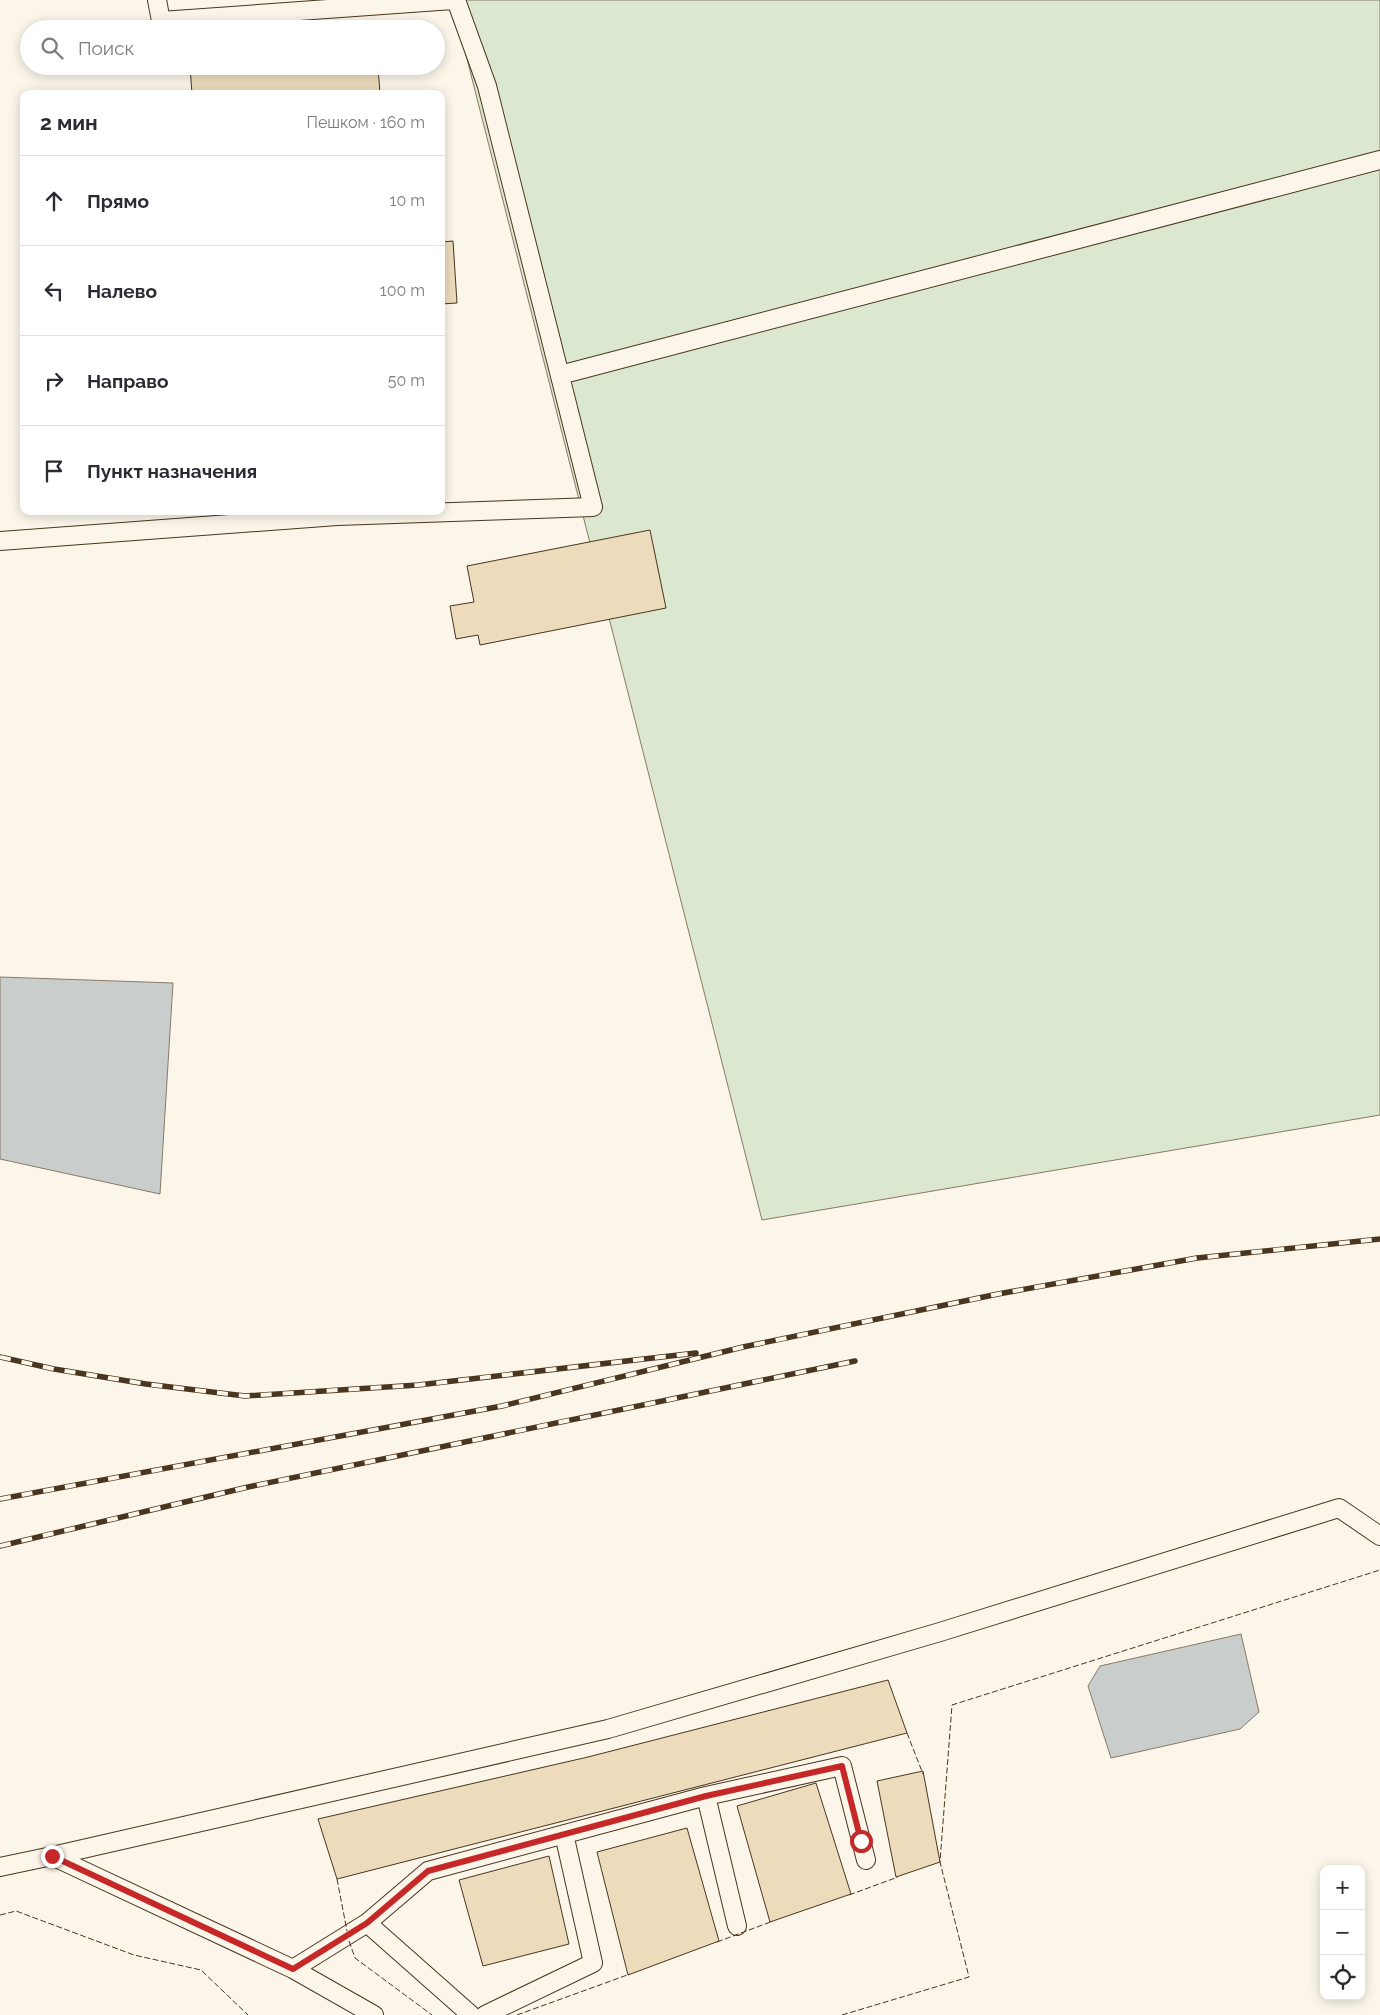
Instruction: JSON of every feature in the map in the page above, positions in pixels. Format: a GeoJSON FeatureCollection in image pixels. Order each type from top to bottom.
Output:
{"type":"FeatureCollection","features":[{"type":"Feature","properties":{"kind":"lane"},"geometry":{"type":"LineString","coordinates":[[157,0],[161,20]]}},
{"type":"Feature","properties":{"kind":"lane"},"geometry":{"type":"LineString","coordinates":[[175,20],[454,0],[487,86],[594,507],[445,511]]}},
{"type":"Feature","properties":{"kind":"lane"},"geometry":{"type":"LineString","coordinates":[[560,375],[1380,160]]}},
{"type":"Feature","properties":{"kind":"lane"},"geometry":{"type":"LineString","coordinates":[[0,541],[325,515]]}},
{"type":"Feature","properties":{"kind":"lane"},"geometry":{"type":"LineString","coordinates":[[0,1867],[608,1729],[940,1632],[1339,1508],[1380,1536]]}},
{"type":"Feature","properties":{"kind":"lane"},"geometry":{"type":"LineString","coordinates":[[293,1969],[367,1923],[428,1871],[706,1796],[842,1766],[866,1860]]}},
{"type":"Feature","properties":{"kind":"lane"},"geometry":{"type":"LineString","coordinates":[[706,1796],[737,1926]]}},
{"type":"Feature","properties":{"kind":"lane"},"geometry":{"type":"LineString","coordinates":[[485,2015],[593,1963],[564,1834]]}},
{"type":"Feature","properties":{"kind":"lane"},"geometry":{"type":"LineString","coordinates":[[52,1856],[293,1969],[374,2015]]}},
{"type":"Feature","properties":{"kind":"lane"},"geometry":{"type":"LineString","coordinates":[[367,1923],[471,2015]]}},
{"type":"Feature","properties":{"kind":"green space"},"geometry":{"type":"Polygon","coordinates":[[[452,0],[1380,0],[1380,1115],[762,1220],[452,0]]]}},
{"type":"Feature","properties":{"kind":"shaded area"},"geometry":{"type":"Polygon","coordinates":[[[0,977],[173,983],[160,1194],[0,1159],[0,977]]]}},
{"type":"Feature","properties":{"kind":"shaded area"},"geometry":{"type":"Polygon","coordinates":[[[1241,1634],[1259,1712],[1240,1729],[1111,1758],[1088,1686],[1100,1666],[1241,1634]]]}},
{"type":"Feature","properties":{"kind":"building"},"geometry":{"type":"Polygon","coordinates":[[[191,75],[379,75],[380,90],[192,90],[191,75]]]}},
{"type":"Feature","properties":{"kind":"building"},"geometry":{"type":"Polygon","coordinates":[[[453,241],[457,303],[445,304],[445,242],[453,241]]]}},
{"type":"Feature","properties":{"kind":"building"},"geometry":{"type":"Polygon","coordinates":[[[650,530],[666,608],[480,645],[478,635],[456,639],[450,606],[474,602],[467,566],[650,530]]]}},
{"type":"Feature","properties":{"kind":"building"},"geometry":{"type":"Polygon","coordinates":[[[888,1680],[907,1733],[337,1879],[318,1819],[588,1757],[888,1680]]]}},
{"type":"Feature","properties":{"kind":"building"},"geometry":{"type":"Polygon","coordinates":[[[923,1771],[940,1862],[896,1877],[877,1781],[923,1771]]]}},
{"type":"Feature","properties":{"kind":"building"},"geometry":{"type":"Polygon","coordinates":[[[816,1783],[851,1894],[770,1922],[737,1806],[816,1783]]]}},
{"type":"Feature","properties":{"kind":"building"},"geometry":{"type":"Polygon","coordinates":[[[687,1828],[719,1941],[628,1975],[597,1852],[687,1828]]]}},
{"type":"Feature","properties":{"kind":"building"},"geometry":{"type":"Polygon","coordinates":[[[549,1856],[569,1944],[483,1966],[459,1880],[549,1856]]]}},
{"type":"Feature","properties":{"kind":"railway"},"geometry":{"type":"LineString","coordinates":[[0,1499],[502,1406],[743,1347],[998,1294],[1197,1258],[1380,1239]]}},
{"type":"Feature","properties":{"kind":"railway"},"geometry":{"type":"LineString","coordinates":[[0,1357],[54,1369],[146,1384],[245,1396],[418,1385],[696,1353]]}},
{"type":"Feature","properties":{"kind":"railway"},"geometry":{"type":"LineString","coordinates":[[0,1546],[248,1487],[855,1361]]}},
{"type":"Feature","properties":{"kind":"fence"},"geometry":{"type":"LineString","coordinates":[[842,2015],[969,1977],[940,1862],[952,1705],[1380,1570]]}},
{"type":"Feature","properties":{"kind":"fence"},"geometry":{"type":"LineString","coordinates":[[907,1733],[923,1774]]}},
{"type":"Feature","properties":{"kind":"fence"},"geometry":{"type":"LineString","coordinates":[[849,1895],[898,1877]]}},
{"type":"Feature","properties":{"kind":"fence"},"geometry":{"type":"LineString","coordinates":[[337,1879],[347,1931]]}},
{"type":"Feature","properties":{"kind":"fence"},"geometry":{"type":"LineString","coordinates":[[0,1915],[16,1911],[134,1955],[201,1970],[248,2015]]}},
{"type":"Feature","properties":{"kind":"fence"},"geometry":{"type":"LineString","coordinates":[[717,1942],[773,1921]]}},
{"type":"Feature","properties":{"kind":"fence"},"geometry":{"type":"LineString","coordinates":[[349,1941],[355,1958],[432,2015]]}},
{"type":"Feature","properties":{"kind":"fence"},"geometry":{"type":"LineString","coordinates":[[517,2015],[630,1974]]}},
{"type":"Feature","properties":{"kind":"route"},"geometry":{"type":"LineString","coordinates":[[52,1856],[293,1969],[367,1923],[428,1871],[706,1796],[842,1766],[861,1841]]}}]}
